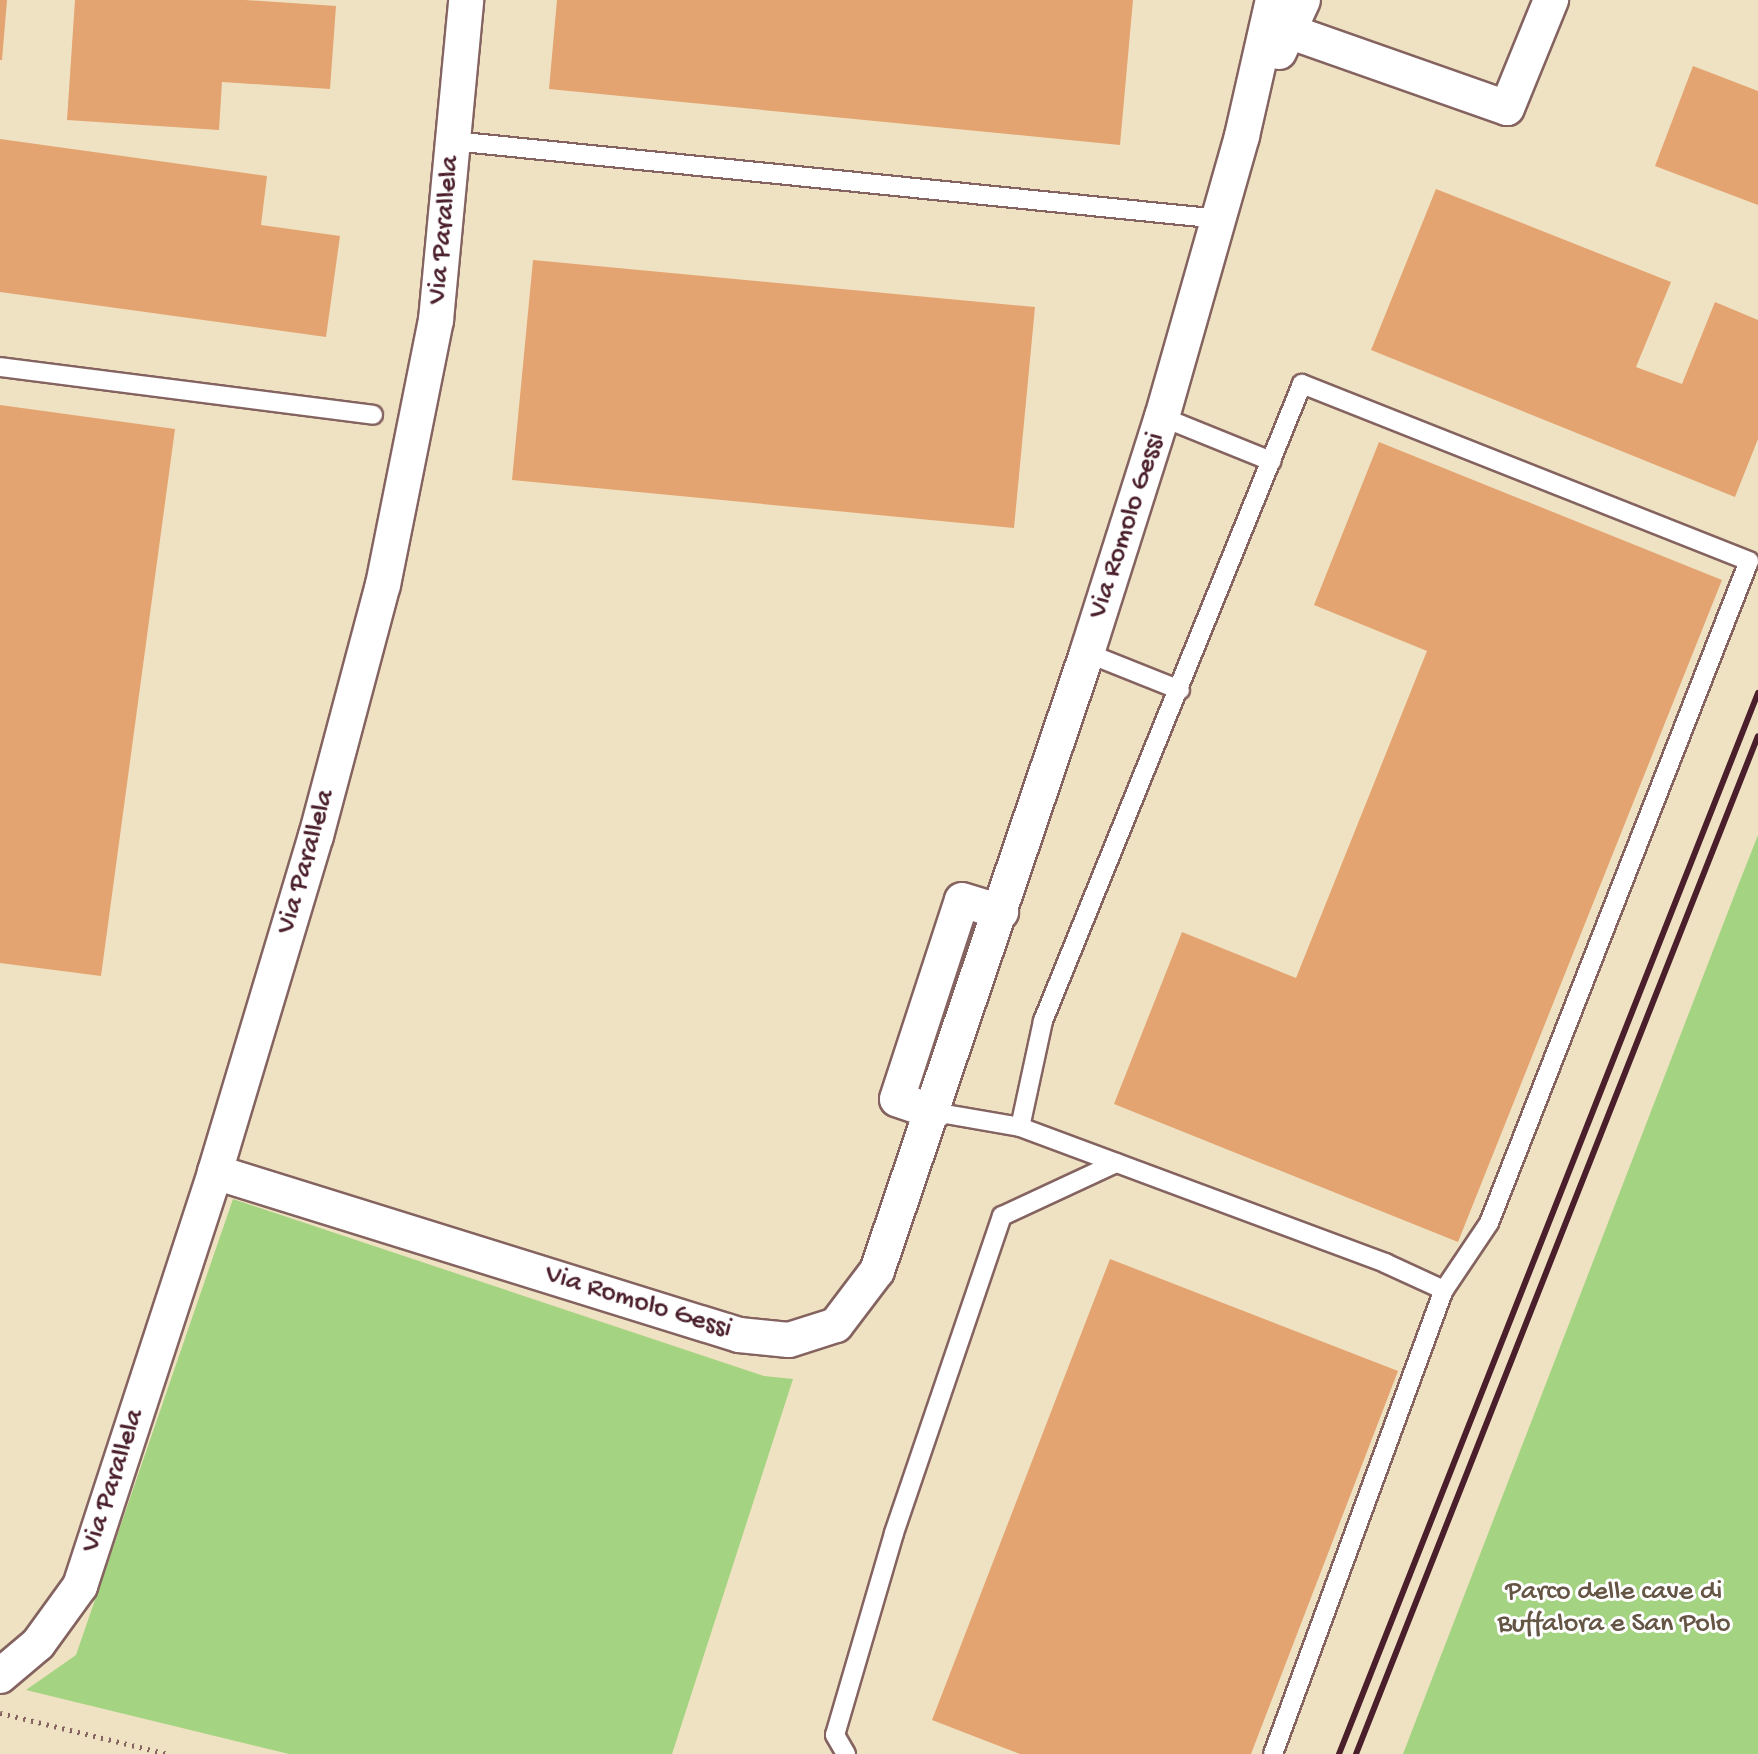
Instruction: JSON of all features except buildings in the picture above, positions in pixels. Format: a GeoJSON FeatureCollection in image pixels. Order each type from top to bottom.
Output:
{"type":"FeatureCollection","features":[{"type":"Feature","properties":{"kind":"street","name":"Via Parallela"},"geometry":{"type":"LineString","coordinates":[[0,1676],[38,1644],[80,1586],[215,1172],[316,836],[383,585],[436,320],[466,0]]}},
{"type":"Feature","properties":{"kind":"street","name":"Via Romolo Gessi"},"geometry":{"type":"LineString","coordinates":[[215,1172],[739,1335],[789,1340],[836,1325],[877,1271],[934,1112],[897,1099],[962,900],[1001,912],[1087,653],[1162,417],[1219,219],[1242,136],[1273,0]]}},
{"type":"Feature","properties":{"kind":"street","name":"Via Romolo Gessi"},"geometry":{"type":"LineString","coordinates":[[1242,136],[1303,0]]}},
{"type":"Feature","properties":{"kind":"street"},"geometry":{"type":"LineString","coordinates":[[1288,31],[1507,108],[1551,0]]}},
{"type":"Feature","properties":{"kind":"lane"},"geometry":{"type":"LineString","coordinates":[[453,141],[1219,219]]}},
{"type":"Feature","properties":{"kind":"lane"},"geometry":{"type":"LineString","coordinates":[[0,367],[373,415]]}},
{"type":"Feature","properties":{"kind":"lane"},"geometry":{"type":"LineString","coordinates":[[1020,1127],[1043,1021],[1302,384],[1749,561],[1489,1223],[1444,1290],[1273,1754]]}},
{"type":"Feature","properties":{"kind":"lane"},"geometry":{"type":"LineString","coordinates":[[1162,417],[1271,461]]}},
{"type":"Feature","properties":{"kind":"lane"},"geometry":{"type":"LineString","coordinates":[[1087,653],[1180,690]]}},
{"type":"Feature","properties":{"kind":"lane"},"geometry":{"type":"LineString","coordinates":[[934,1112],[1020,1127],[1444,1290]]}},
{"type":"Feature","properties":{"kind":"lane"},"geometry":{"type":"LineString","coordinates":[[846,1754],[835,1735],[894,1533],[1002,1216],[1116,1163]]}},
{"type":"Feature","properties":{"kind":"path"},"geometry":{"type":"LineString","coordinates":[[0,1713],[168,1754]]}},
{"type":"Feature","properties":{"kind":"green space","name":"Parco delle cave di Buffalora e San Polo"},"geometry":{"type":"Polygon","coordinates":[[[1758,835],[1758,1754],[1403,1754],[1736,891],[1758,835]]]}},
{"type":"Feature","properties":{"kind":"green space"},"geometry":{"type":"Polygon","coordinates":[[[233,1199],[764,1376],[793,1379],[672,1754],[289,1754],[26,1690],[76,1655],[233,1199]]]}},
{"type":"Feature","properties":{"kind":"railway"},"geometry":{"type":"LineString","coordinates":[[1339,1754],[1758,693]]}},
{"type":"Feature","properties":{"kind":"railway"},"geometry":{"type":"LineString","coordinates":[[1356,1754],[1758,736]]}}]}
